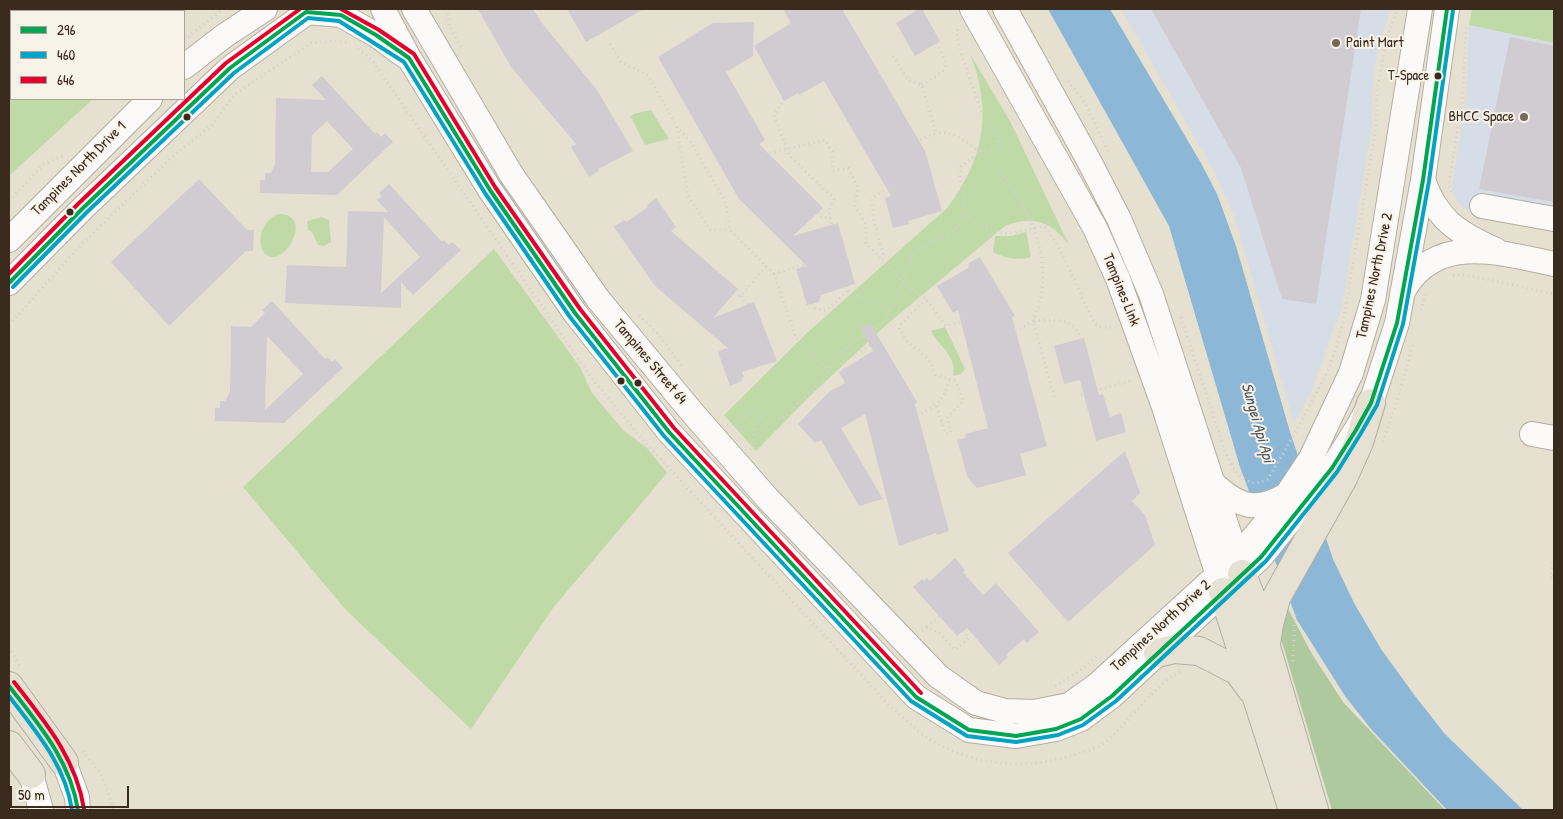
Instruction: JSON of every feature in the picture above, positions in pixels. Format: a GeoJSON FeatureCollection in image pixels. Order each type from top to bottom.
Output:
{"type":"FeatureCollection","features":[{"type":"Feature","properties":{"kind":"main road"},"geometry":{"type":"LineString","coordinates":[[1265,650],[1276,598],[1322,496],[1343,478],[1359,442],[1371,404]]}},
{"type":"Feature","properties":{"kind":"main road"},"geometry":{"type":"LineString","coordinates":[[1240,565],[1254,606],[1265,650],[1314,810]]}},
{"type":"Feature","properties":{"kind":"main road"},"geometry":{"type":"LineString","coordinates":[[1240,565],[1256,695],[1293,810]]}},
{"type":"Feature","properties":{"kind":"main road"},"geometry":{"type":"LineString","coordinates":[[1158,653],[1174,649],[1199,651],[1238,670],[1256,695]]}},
{"type":"Feature","properties":{"kind":"main road"},"geometry":{"type":"LineString","coordinates":[[9,686],[64,762]]}},
{"type":"Feature","properties":{"kind":"main road"},"geometry":{"type":"LineString","coordinates":[[9,745],[31,774]]}},
{"type":"Feature","properties":{"kind":"street"},"geometry":{"type":"LineString","coordinates":[[185,66],[224,36],[265,9]]}},
{"type":"Feature","properties":{"kind":"street","name":"Tampines Street 64"},"geometry":{"type":"LineString","coordinates":[[382,9],[409,58],[490,190],[575,313],[663,425],[916,697],[969,730],[1016,736],[1056,730],[1080,719],[1112,696]]}},
{"type":"Feature","properties":{"kind":"street","name":"Tampines Link"},"geometry":{"type":"LineString","coordinates":[[1005,9],[1088,158],[1119,218],[1151,294],[1240,565]]}},
{"type":"Feature","properties":{"kind":"street","name":"Tampines North Drive 2"},"geometry":{"type":"LineString","coordinates":[[1112,696],[1158,653],[1240,565],[1311,458],[1351,373],[1373,300],[1420,9]]}},
{"type":"Feature","properties":{"kind":"street"},"geometry":{"type":"LineString","coordinates":[[309,10],[341,15],[376,35],[409,58]]}},
{"type":"Feature","properties":{"kind":"street","name":"Tampines North Drive 1"},"geometry":{"type":"LineString","coordinates":[[9,282],[82,209],[230,68],[309,10]]}},
{"type":"Feature","properties":{"kind":"street","name":"Tampines North Drive 2"},"geometry":{"type":"LineString","coordinates":[[1371,404],[1397,323],[1416,290],[1423,180],[1457,14]]}},
{"type":"Feature","properties":{"kind":"street","name":"Tampines Street 64"},"geometry":{"type":"LineString","coordinates":[[420,15],[511,174],[598,299],[691,411],[768,499],[938,676],[976,703],[1005,711],[1034,712],[1069,705]]}},
{"type":"Feature","properties":{"kind":"street","name":"Tampines Link"},"geometry":{"type":"LineString","coordinates":[[962,17],[1095,228],[1118,279],[1164,407],[1240,565]]}},
{"type":"Feature","properties":{"kind":"street","name":"Tampines North Drive 1"},"geometry":{"type":"LineString","coordinates":[[9,240],[149,100]]}},
{"type":"Feature","properties":{"kind":"street"},"geometry":{"type":"LineString","coordinates":[[1423,180],[1433,207],[1443,218],[1480,243],[1502,253]]}},
{"type":"Feature","properties":{"kind":"street"},"geometry":{"type":"LineString","coordinates":[[1482,206],[1524,205],[1554,219]]}},
{"type":"Feature","properties":{"kind":"street"},"geometry":{"type":"LineString","coordinates":[[1118,279],[1126,270],[1126,258],[1119,218]]}},
{"type":"Feature","properties":{"kind":"street"},"geometry":{"type":"LineString","coordinates":[[1416,290],[1414,274],[1436,257],[1452,253],[1502,253],[1554,264]]}},
{"type":"Feature","properties":{"kind":"street"},"geometry":{"type":"LineString","coordinates":[[1214,485],[1228,497],[1248,506],[1272,504],[1288,494]]}},
{"type":"Feature","properties":{"kind":"street","name":"Tampines North Drive 2"},"geometry":{"type":"LineString","coordinates":[[1069,705],[1097,685],[1322,496]]}},
{"type":"Feature","properties":{"kind":"street"},"geometry":{"type":"LineString","coordinates":[[64,762],[77,797],[78,810]]}},
{"type":"Feature","properties":{"kind":"street"},"geometry":{"type":"LineString","coordinates":[[31,774],[41,810]]}},
{"type":"Feature","properties":{"kind":"path"},"geometry":{"type":"LineString","coordinates":[[185,39],[223,9]]}},
{"type":"Feature","properties":{"kind":"path"},"geometry":{"type":"LineString","coordinates":[[447,9],[449,26],[464,51]]}},
{"type":"Feature","properties":{"kind":"path"},"geometry":{"type":"LineString","coordinates":[[1241,477],[1252,482],[1262,482],[1268,479],[1294,436],[1330,367],[1343,323],[1376,127],[1378,88],[1386,43],[1396,9]]}},
{"type":"Feature","properties":{"kind":"path"},"geometry":{"type":"LineString","coordinates":[[1451,196],[1449,183],[1463,97],[1457,14]]}},
{"type":"Feature","properties":{"kind":"path"},"geometry":{"type":"LineString","coordinates":[[962,17],[964,33]]}},
{"type":"Feature","properties":{"kind":"path"},"geometry":{"type":"LineString","coordinates":[[784,418],[825,378],[840,352],[876,328],[890,311],[911,258],[925,245],[956,229],[965,215],[960,176],[962,166],[980,153],[997,149],[1000,146],[999,138],[982,112],[958,41],[956,32],[962,17]]}},
{"type":"Feature","properties":{"kind":"path"},"geometry":{"type":"LineString","coordinates":[[1357,39],[1386,43]]}},
{"type":"Feature","properties":{"kind":"path"},"geometry":{"type":"LineString","coordinates":[[922,85],[943,71],[946,62],[937,43]]}},
{"type":"Feature","properties":{"kind":"path"},"geometry":{"type":"LineString","coordinates":[[610,44],[621,62],[648,75],[676,127],[691,142],[726,203],[730,230],[774,274],[796,338],[829,371]]}},
{"type":"Feature","properties":{"kind":"path"},"geometry":{"type":"LineString","coordinates":[[893,56],[908,80],[922,85]]}},
{"type":"Feature","properties":{"kind":"path"},"geometry":{"type":"LineString","coordinates":[[922,85],[936,133]]}},
{"type":"Feature","properties":{"kind":"path"},"geometry":{"type":"LineString","coordinates":[[9,325],[85,242],[172,156],[212,125],[236,94]]}},
{"type":"Feature","properties":{"kind":"path"},"geometry":{"type":"LineString","coordinates":[[782,103],[774,115],[789,155],[834,199],[828,211],[832,225]]}},
{"type":"Feature","properties":{"kind":"path"},"geometry":{"type":"LineString","coordinates":[[676,127],[688,196],[710,230],[730,230]]}},
{"type":"Feature","properties":{"kind":"path"},"geometry":{"type":"LineString","coordinates":[[899,153],[936,133],[954,135],[980,153],[1015,190],[1033,227],[1041,259],[1042,292],[1033,321],[1054,398]]}},
{"type":"Feature","properties":{"kind":"path"},"geometry":{"type":"LineString","coordinates":[[752,162],[768,154],[825,140],[832,152],[833,171],[848,168],[858,188],[855,206],[866,224],[866,243],[902,281],[926,299],[946,326],[967,320],[963,307]]}},
{"type":"Feature","properties":{"kind":"path"},"geometry":{"type":"LineString","coordinates":[[9,201],[44,164],[71,153]]}},
{"type":"Feature","properties":{"kind":"path"},"geometry":{"type":"LineString","coordinates":[[889,179],[892,185],[890,187],[892,196]]}},
{"type":"Feature","properties":{"kind":"path"},"geometry":{"type":"LineString","coordinates":[[882,259],[883,254],[873,216],[872,198],[890,187]]}},
{"type":"Feature","properties":{"kind":"path"},"geometry":{"type":"LineString","coordinates":[[817,213],[822,218],[830,217]]}},
{"type":"Feature","properties":{"kind":"path"},"geometry":{"type":"LineString","coordinates":[[965,215],[1001,234],[1013,233],[1033,227],[1045,227],[1057,242],[1082,302],[1097,326],[1111,329],[1118,327]]}},
{"type":"Feature","properties":{"kind":"path"},"geometry":{"type":"LineString","coordinates":[[774,274],[809,261],[802,251]]}},
{"type":"Feature","properties":{"kind":"path"},"geometry":{"type":"LineString","coordinates":[[805,264],[807,269]]}},
{"type":"Feature","properties":{"kind":"path"},"geometry":{"type":"LineString","coordinates":[[741,296],[766,266]]}},
{"type":"Feature","properties":{"kind":"path"},"geometry":{"type":"LineString","coordinates":[[1448,276],[1467,275],[1554,294]]}},
{"type":"Feature","properties":{"kind":"path"},"geometry":{"type":"LineString","coordinates":[[813,303],[815,308],[826,311],[848,288],[890,311]]}},
{"type":"Feature","properties":{"kind":"path"},"geometry":{"type":"LineString","coordinates":[[1416,290],[1419,317]]}},
{"type":"Feature","properties":{"kind":"path"},"geometry":{"type":"LineString","coordinates":[[734,294],[741,296],[748,304]]}},
{"type":"Feature","properties":{"kind":"path"},"geometry":{"type":"LineString","coordinates":[[926,299],[900,326],[900,330],[909,345],[928,358],[936,376],[956,381],[964,398],[947,418],[952,435],[944,433],[937,406]]}},
{"type":"Feature","properties":{"kind":"path"},"geometry":{"type":"LineString","coordinates":[[635,311],[660,336],[684,369]]}},
{"type":"Feature","properties":{"kind":"path"},"geometry":{"type":"LineString","coordinates":[[1114,319],[1120,336]]}},
{"type":"Feature","properties":{"kind":"path"},"geometry":{"type":"LineString","coordinates":[[993,336],[1018,330],[1033,321],[1058,320],[1072,323],[1079,330],[1081,339]]}},
{"type":"Feature","properties":{"kind":"path"},"geometry":{"type":"LineString","coordinates":[[1380,447],[1388,431],[1415,335]]}},
{"type":"Feature","properties":{"kind":"path"},"geometry":{"type":"LineString","coordinates":[[864,337],[869,346]]}},
{"type":"Feature","properties":{"kind":"path"},"geometry":{"type":"LineString","coordinates":[[844,369],[841,362],[874,343],[876,347]]}},
{"type":"Feature","properties":{"kind":"path"},"geometry":{"type":"LineString","coordinates":[[1131,371],[1137,389]]}},
{"type":"Feature","properties":{"kind":"path"},"geometry":{"type":"LineString","coordinates":[[914,423],[913,417],[937,406],[948,391],[949,379]]}},
{"type":"Feature","properties":{"kind":"path"},"geometry":{"type":"LineString","coordinates":[[1080,395],[1134,380]]}},
{"type":"Feature","properties":{"kind":"path"},"geometry":{"type":"LineString","coordinates":[[912,406],[917,415]]}},
{"type":"Feature","properties":{"kind":"path"},"geometry":{"type":"LineString","coordinates":[[726,429],[722,425],[733,425],[746,418],[754,409]]}},
{"type":"Feature","properties":{"kind":"path"},"geometry":{"type":"LineString","coordinates":[[743,448],[750,455],[755,425],[765,412]]}},
{"type":"Feature","properties":{"kind":"path"},"geometry":{"type":"LineString","coordinates":[[1554,558],[1550,576],[1554,577]]}},
{"type":"Feature","properties":{"kind":"path"},"geometry":{"type":"LineString","coordinates":[[918,635],[942,614]]}},
{"type":"Feature","properties":{"kind":"path"},"geometry":{"type":"LineString","coordinates":[[927,627],[941,634],[955,650],[969,638],[963,631]]}},
{"type":"Feature","properties":{"kind":"path"},"geometry":{"type":"LineString","coordinates":[[1047,688],[1057,686],[1082,670],[1104,650]]}},
{"type":"Feature","properties":{"kind":"shaded area","name":"T-Space"},"geometry":{"type":"Polygon","coordinates":[[[1121,9],[1391,9],[1379,44],[1372,88],[1372,127],[1342,307],[1311,392],[1294,424],[1234,215],[1215,173],[1121,9]]]}},
{"type":"Feature","properties":{"kind":"shaded area"},"geometry":{"type":"Polygon","coordinates":[[[1469,25],[1554,43],[1554,231],[1475,215],[1460,205],[1455,197],[1452,188],[1466,95],[1469,25]]]}},
{"type":"Feature","properties":{"kind":"green space"},"geometry":{"type":"Polygon","coordinates":[[[9,9],[188,9],[185,12],[185,10],[10,10],[10,100],[92,100],[9,176],[9,9]]]}},
{"type":"Feature","properties":{"kind":"green space"},"geometry":{"type":"Polygon","coordinates":[[[1472,9],[1554,9],[1554,43],[1469,25],[1472,9]]]}},
{"type":"Feature","properties":{"kind":"green space"},"geometry":{"type":"Polygon","coordinates":[[[970,54],[1010,121],[1069,245],[1055,230],[1041,222],[1024,221],[1005,226],[885,326],[810,396],[756,451],[724,415],[807,333],[947,208],[960,190],[977,153],[983,115],[977,75],[970,54]]]}},
{"type":"Feature","properties":{"kind":"green space"},"geometry":{"type":"Polygon","coordinates":[[[651,110],[669,139],[645,145],[631,117],[633,114],[651,110]]]}},
{"type":"Feature","properties":{"kind":"green space"},"geometry":{"type":"Polygon","coordinates":[[[278,214],[288,216],[294,220],[296,227],[295,235],[286,250],[274,257],[265,254],[261,246],[261,236],[267,223],[278,214]]]}},
{"type":"Feature","properties":{"kind":"green space"},"geometry":{"type":"Polygon","coordinates":[[[322,217],[329,220],[331,242],[324,246],[318,245],[312,232],[308,230],[307,221],[322,217]]]}},
{"type":"Feature","properties":{"kind":"green space"},"geometry":{"type":"Polygon","coordinates":[[[1026,232],[1031,257],[1011,258],[993,252],[995,236],[1012,236],[1026,232]]]}},
{"type":"Feature","properties":{"kind":"green space"},"geometry":{"type":"Polygon","coordinates":[[[494,249],[580,367],[592,393],[623,430],[647,448],[667,473],[553,608],[471,729],[345,609],[243,487],[494,249]]]}},
{"type":"Feature","properties":{"kind":"green space"},"geometry":{"type":"Polygon","coordinates":[[[945,327],[965,369],[961,374],[953,376],[954,369],[950,357],[931,331],[945,327]]]}},
{"type":"Feature","properties":{"kind":"green space"},"geometry":{"type":"Polygon","coordinates":[[[1286,605],[1312,654],[1343,702],[1445,810],[1332,810],[1279,632],[1286,605]]]}},
{"type":"Feature","properties":{"kind":"water","name":"Sungei Api Api"},"geometry":{"type":"Polygon","coordinates":[[[1048,9],[1110,9],[1201,163],[1217,194],[1236,246],[1290,432],[1333,559],[1354,603],[1381,649],[1445,734],[1523,810],[1447,810],[1371,729],[1345,696],[1297,620],[1240,467],[1169,226],[1048,9]]]}},
{"type":"Feature","properties":{"kind":"building"},"geometry":{"type":"Polygon","coordinates":[[[478,9],[533,9],[542,23],[597,90],[633,151],[598,169],[599,171],[589,177],[571,147],[576,144],[511,67],[478,9]]]}},
{"type":"Feature","properties":{"kind":"building"},"geometry":{"type":"Polygon","coordinates":[[[567,9],[644,9],[586,42],[567,9]]]}},
{"type":"Feature","properties":{"kind":"building"},"geometry":{"type":"Polygon","coordinates":[[[783,9],[842,9],[925,151],[942,211],[908,221],[909,224],[893,228],[885,198],[891,196],[824,81],[784,101],[754,46],[791,23],[783,9]]]}},
{"type":"Feature","properties":{"kind":"building"},"geometry":{"type":"Polygon","coordinates":[[[922,9],[940,41],[915,56],[896,23],[922,9]]]}},
{"type":"Feature","properties":{"kind":"building","name":"T-Space"},"geometry":{"type":"Polygon","coordinates":[[[1151,9],[1361,9],[1316,304],[1282,299],[1241,168],[1151,9]]]}},
{"type":"Feature","properties":{"kind":"building"},"geometry":{"type":"Polygon","coordinates":[[[754,22],[753,56],[726,72],[765,140],[759,144],[823,208],[793,236],[838,223],[855,284],[821,295],[819,302],[807,305],[796,269],[806,266],[809,268],[739,199],[658,57],[713,23],[754,22]]]}},
{"type":"Feature","properties":{"kind":"building","name":"BHCC Space"},"geometry":{"type":"Polygon","coordinates":[[[1510,37],[1554,46],[1554,202],[1479,189],[1510,37]]]}},
{"type":"Feature","properties":{"kind":"building"},"geometry":{"type":"Polygon","coordinates":[[[322,76],[375,134],[377,132],[381,137],[385,133],[393,142],[337,195],[260,193],[260,180],[265,180],[265,173],[271,173],[275,164],[276,98],[326,100],[312,85],[322,76]],[[327,121],[312,135],[311,172],[328,172],[353,149],[327,121]]]}},
{"type":"Feature","properties":{"kind":"building"},"geometry":{"type":"Polygon","coordinates":[[[199,179],[247,230],[254,230],[253,251],[246,251],[169,326],[111,262],[199,179]]]}},
{"type":"Feature","properties":{"kind":"building"},"geometry":{"type":"Polygon","coordinates":[[[389,184],[442,242],[444,240],[449,245],[452,242],[461,250],[413,295],[401,282],[401,308],[285,303],[287,265],[346,267],[348,211],[388,212],[377,200],[382,196],[379,193],[389,184]],[[384,217],[381,293],[420,257],[384,217]]]}},
{"type":"Feature","properties":{"kind":"building"},"geometry":{"type":"Polygon","coordinates":[[[656,198],[676,227],[671,231],[738,289],[713,318],[754,302],[777,361],[742,372],[744,377],[741,379],[742,381],[730,386],[718,352],[726,348],[730,350],[655,286],[614,227],[624,220],[626,222],[648,207],[647,205],[656,198]]]}},
{"type":"Feature","properties":{"kind":"building"},"geometry":{"type":"Polygon","coordinates":[[[980,257],[1015,316],[1012,317],[1047,446],[1020,454],[1026,475],[977,488],[968,478],[957,440],[965,438],[966,434],[988,428],[958,310],[953,313],[937,286],[968,268],[969,263],[980,257]]]}},
{"type":"Feature","properties":{"kind":"building"},"geometry":{"type":"Polygon","coordinates":[[[272,301],[325,359],[327,357],[332,362],[335,359],[343,368],[284,423],[215,421],[215,408],[220,408],[220,401],[225,401],[230,392],[231,326],[251,327],[265,313],[262,310],[272,301]],[[267,336],[265,410],[303,374],[267,336]]]}},
{"type":"Feature","properties":{"kind":"building"},"geometry":{"type":"Polygon","coordinates":[[[870,323],[917,402],[915,404],[949,531],[937,535],[936,533],[899,546],[865,414],[841,428],[883,499],[859,506],[821,440],[815,443],[798,424],[829,392],[845,383],[839,372],[873,351],[861,328],[870,323]]]}},
{"type":"Feature","properties":{"kind":"building"},"geometry":{"type":"Polygon","coordinates":[[[1084,338],[1099,395],[1103,394],[1110,417],[1121,413],[1126,432],[1096,441],[1080,380],[1064,384],[1054,346],[1084,338]]]}},
{"type":"Feature","properties":{"kind":"building"},"geometry":{"type":"Polygon","coordinates":[[[1125,451],[1140,493],[1132,501],[1145,515],[1155,545],[1068,622],[1008,553],[1125,451]]]}},
{"type":"Feature","properties":{"kind":"building"},"geometry":{"type":"Polygon","coordinates":[[[955,558],[965,570],[963,572],[983,595],[996,583],[1039,632],[1027,643],[1024,639],[1006,655],[1008,657],[999,665],[967,628],[957,636],[913,587],[922,579],[924,581],[927,578],[930,581],[955,558]]]}},
{"type":"Feature","properties":{"kind":"transit line","name":"646"},"geometry":{"type":"LineString","coordinates":[[9,274],[78,204],[226,63],[300,9]]}},
{"type":"Feature","properties":{"kind":"transit line","name":"646"},"geometry":{"type":"LineString","coordinates":[[341,9],[379,30],[414,54],[495,187],[580,309],[674,428],[921,693]]}},
{"type":"Feature","properties":{"kind":"transit line","name":"296"},"geometry":{"type":"LineString","coordinates":[[9,283],[82,209],[230,68],[306,12],[341,15],[376,35],[409,58],[490,190],[575,313],[669,432],[916,697],[969,730],[1016,736],[1056,729],[1081,719],[1112,696],[1261,557],[1332,468],[1371,403],[1397,323],[1423,180],[1447,9]]}},
{"type":"Feature","properties":{"kind":"transit line","name":"460"},"geometry":{"type":"LineString","coordinates":[[13,287],[86,213],[234,73],[308,18],[339,21],[404,62],[485,193],[570,317],[664,436],[911,701],[967,736],[1016,742],[1058,735],[1083,725],[1116,701],[1266,561],[1337,472],[1377,405],[1403,324],[1429,181],[1453,10]]}},
{"type":"Feature","properties":{"kind":"transit line","name":"646"},"geometry":{"type":"LineString","coordinates":[[14,682],[48,726],[67,757],[80,791],[84,809]]}},
{"type":"Feature","properties":{"kind":"transit line","name":"296"},"geometry":{"type":"LineString","coordinates":[[9,686],[42,729],[61,759],[74,792],[78,810]]}},
{"type":"Feature","properties":{"kind":"transit line","name":"460"},"geometry":{"type":"LineString","coordinates":[[9,696],[39,736],[56,763],[63,778],[72,810]]}},
{"type":"Feature","properties":{"kind":"place","name":"Paint Mart"},"geometry":{"type":"Point","coordinates":[1336,43]}},
{"type":"Feature","properties":{"kind":"place","name":"T-Space"},"geometry":{"type":"Point","coordinates":[1438,76]}},
{"type":"Feature","properties":{"kind":"place","name":"BHCC Space"},"geometry":{"type":"Point","coordinates":[1524,117]}}]}
